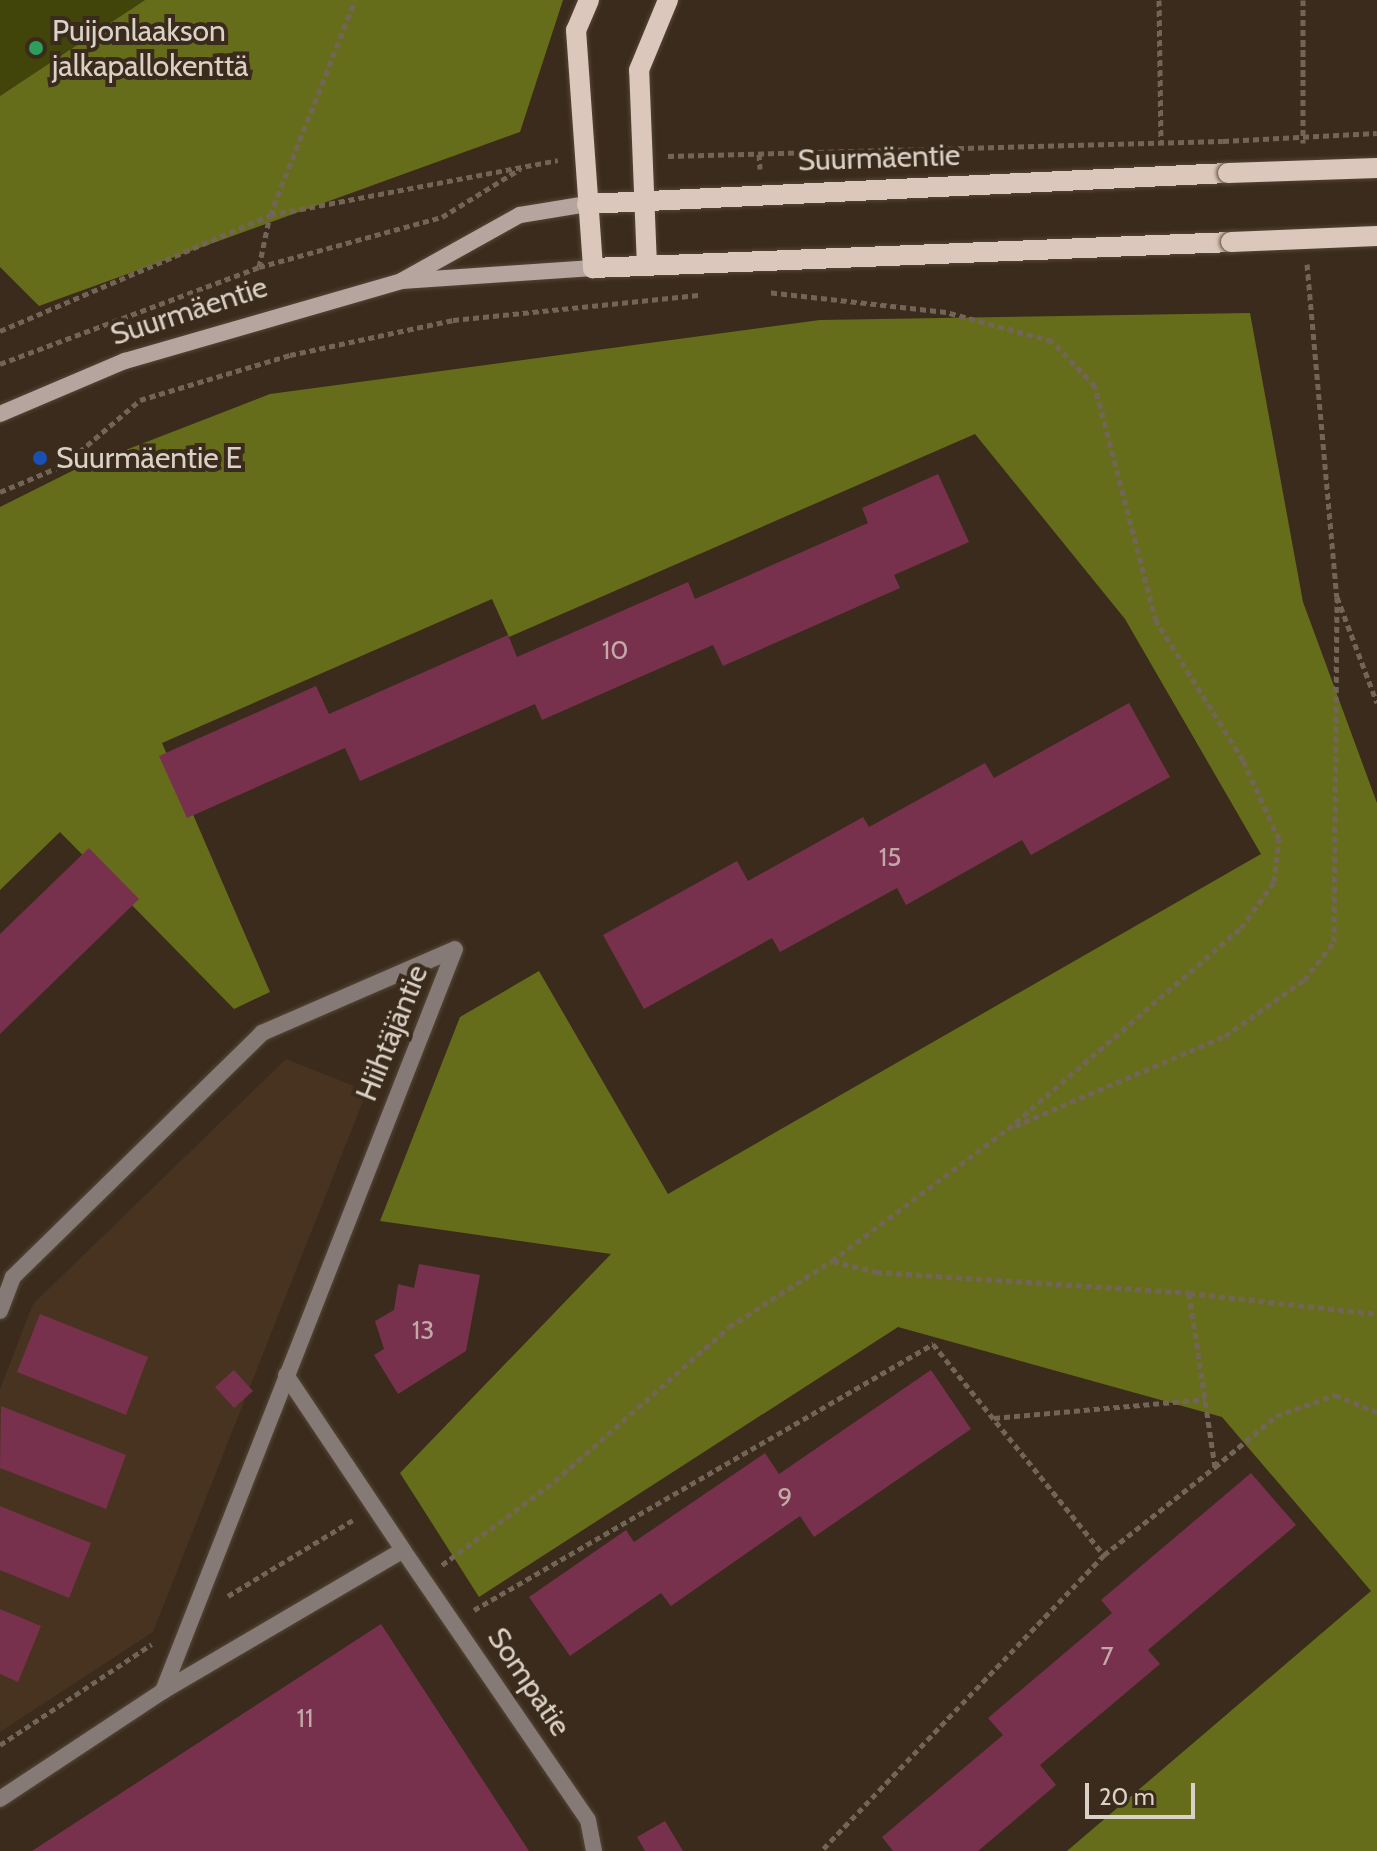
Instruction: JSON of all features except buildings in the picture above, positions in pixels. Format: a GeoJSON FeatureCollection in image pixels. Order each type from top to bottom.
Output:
{"type":"FeatureCollection","features":[{"type":"Feature","properties":{"kind":"main road"},"geometry":{"type":"LineString","coordinates":[[589,0],[576,30],[593,268]]}},
{"type":"Feature","properties":{"kind":"main road"},"geometry":{"type":"LineString","coordinates":[[647,266],[639,70],[668,0]]}},
{"type":"Feature","properties":{"kind":"main road","name":"Suurmäentie"},"geometry":{"type":"LineString","coordinates":[[402,281],[520,215],[587,204],[646,198],[1377,168]]}},
{"type":"Feature","properties":{"kind":"main road","name":"Suurmäentie"},"geometry":{"type":"LineString","coordinates":[[0,414],[125,361],[402,281],[765,260],[1377,236]]}},
{"type":"Feature","properties":{"kind":"street","name":"Hiihtäjäntie"},"geometry":{"type":"LineString","coordinates":[[0,1311],[13,1277],[262,1033],[455,949],[163,1691]]}},
{"type":"Feature","properties":{"kind":"street","name":"Sompatie"},"geometry":{"type":"LineString","coordinates":[[286,1375],[588,1820],[594,1851]]}},
{"type":"Feature","properties":{"kind":"street"},"geometry":{"type":"LineString","coordinates":[[0,1799],[163,1691],[403,1550]]}},
{"type":"Feature","properties":{"kind":"path"},"geometry":{"type":"LineString","coordinates":[[259,267],[270,215],[355,0]]}},
{"type":"Feature","properties":{"kind":"path"},"geometry":{"type":"LineString","coordinates":[[1159,0],[1161,143]]}},
{"type":"Feature","properties":{"kind":"path"},"geometry":{"type":"LineString","coordinates":[[1303,0],[1303,146]]}},
{"type":"Feature","properties":{"kind":"path"},"geometry":{"type":"LineString","coordinates":[[644,157],[1223,141],[1377,133]]}},
{"type":"Feature","properties":{"kind":"path"},"geometry":{"type":"LineString","coordinates":[[759,154],[761,194]]}},
{"type":"Feature","properties":{"kind":"path"},"geometry":{"type":"LineString","coordinates":[[0,331],[270,215],[524,167],[585,159]]}},
{"type":"Feature","properties":{"kind":"path"},"geometry":{"type":"LineString","coordinates":[[0,364],[259,267],[442,217],[524,167]]}},
{"type":"Feature","properties":{"kind":"path"},"geometry":{"type":"LineString","coordinates":[[1008,1129],[1225,1036],[1304,980],[1334,942],[1337,597],[1307,252]]}},
{"type":"Feature","properties":{"kind":"path"},"geometry":{"type":"LineString","coordinates":[[425,1577],[555,1481],[729,1327],[832,1261],[1008,1129],[1241,928],[1274,882],[1279,839],[1243,760],[1156,621],[1095,386],[1052,341],[946,312],[765,291],[765,260]]}},
{"type":"Feature","properties":{"kind":"path"},"geometry":{"type":"LineString","coordinates":[[0,492],[64,465],[140,400],[290,355],[453,320],[706,295]]}},
{"type":"Feature","properties":{"kind":"path"},"geometry":{"type":"LineString","coordinates":[[1337,597],[1377,703]]}},
{"type":"Feature","properties":{"kind":"path"},"geometry":{"type":"LineString","coordinates":[[832,1261],[876,1272],[1189,1293],[1377,1314]]}},
{"type":"Feature","properties":{"kind":"path"},"geometry":{"type":"LineString","coordinates":[[1189,1293],[1215,1467]]}},
{"type":"Feature","properties":{"kind":"path"},"geometry":{"type":"LineString","coordinates":[[455,1622],[933,1344],[1104,1555]]}},
{"type":"Feature","properties":{"kind":"path"},"geometry":{"type":"LineString","coordinates":[[821,1851],[1104,1555],[1276,1416],[1335,1395],[1377,1412]]}},
{"type":"Feature","properties":{"kind":"path"},"geometry":{"type":"LineString","coordinates":[[994,1418],[1205,1399]]}},
{"type":"Feature","properties":{"kind":"shaded area"},"geometry":{"type":"Polygon","coordinates":[[[286,1059],[367,1091],[153,1632],[0,1732],[0,1389],[33,1304],[286,1059]]]}},
{"type":"Feature","properties":{"kind":"green space","name":"Puijonlaakson jalkapallokenttä"},"geometry":{"type":"Polygon","coordinates":[[[0,0],[145,0],[0,96],[0,0]]]}},
{"type":"Feature","properties":{"kind":"green space"},"geometry":{"type":"Polygon","coordinates":[[[145,0],[563,0],[520,132],[39,306],[0,267],[0,96],[145,0]]]}},
{"type":"Feature","properties":{"kind":"green space"},"geometry":{"type":"Polygon","coordinates":[[[1250,313],[1303,602],[1377,803],[1377,1851],[1067,1851],[1371,1591],[1222,1417],[898,1327],[479,1597],[400,1473],[611,1254],[380,1221],[460,1017],[539,971],[668,1194],[1261,854],[1125,619],[975,434],[509,637],[492,599],[162,743],[270,992],[234,1009],[60,832],[0,890],[0,507],[74,470],[270,394],[820,320],[1250,313]]]}},
{"type":"Feature","properties":{"kind":"place","name":"Puijonlaakson jalkapallokenttä"},"geometry":{"type":"Point","coordinates":[36,48]}},
{"type":"Feature","properties":{"kind":"place","name":"Suurmäentie E"},"geometry":{"type":"Point","coordinates":[40,458]}}]}
